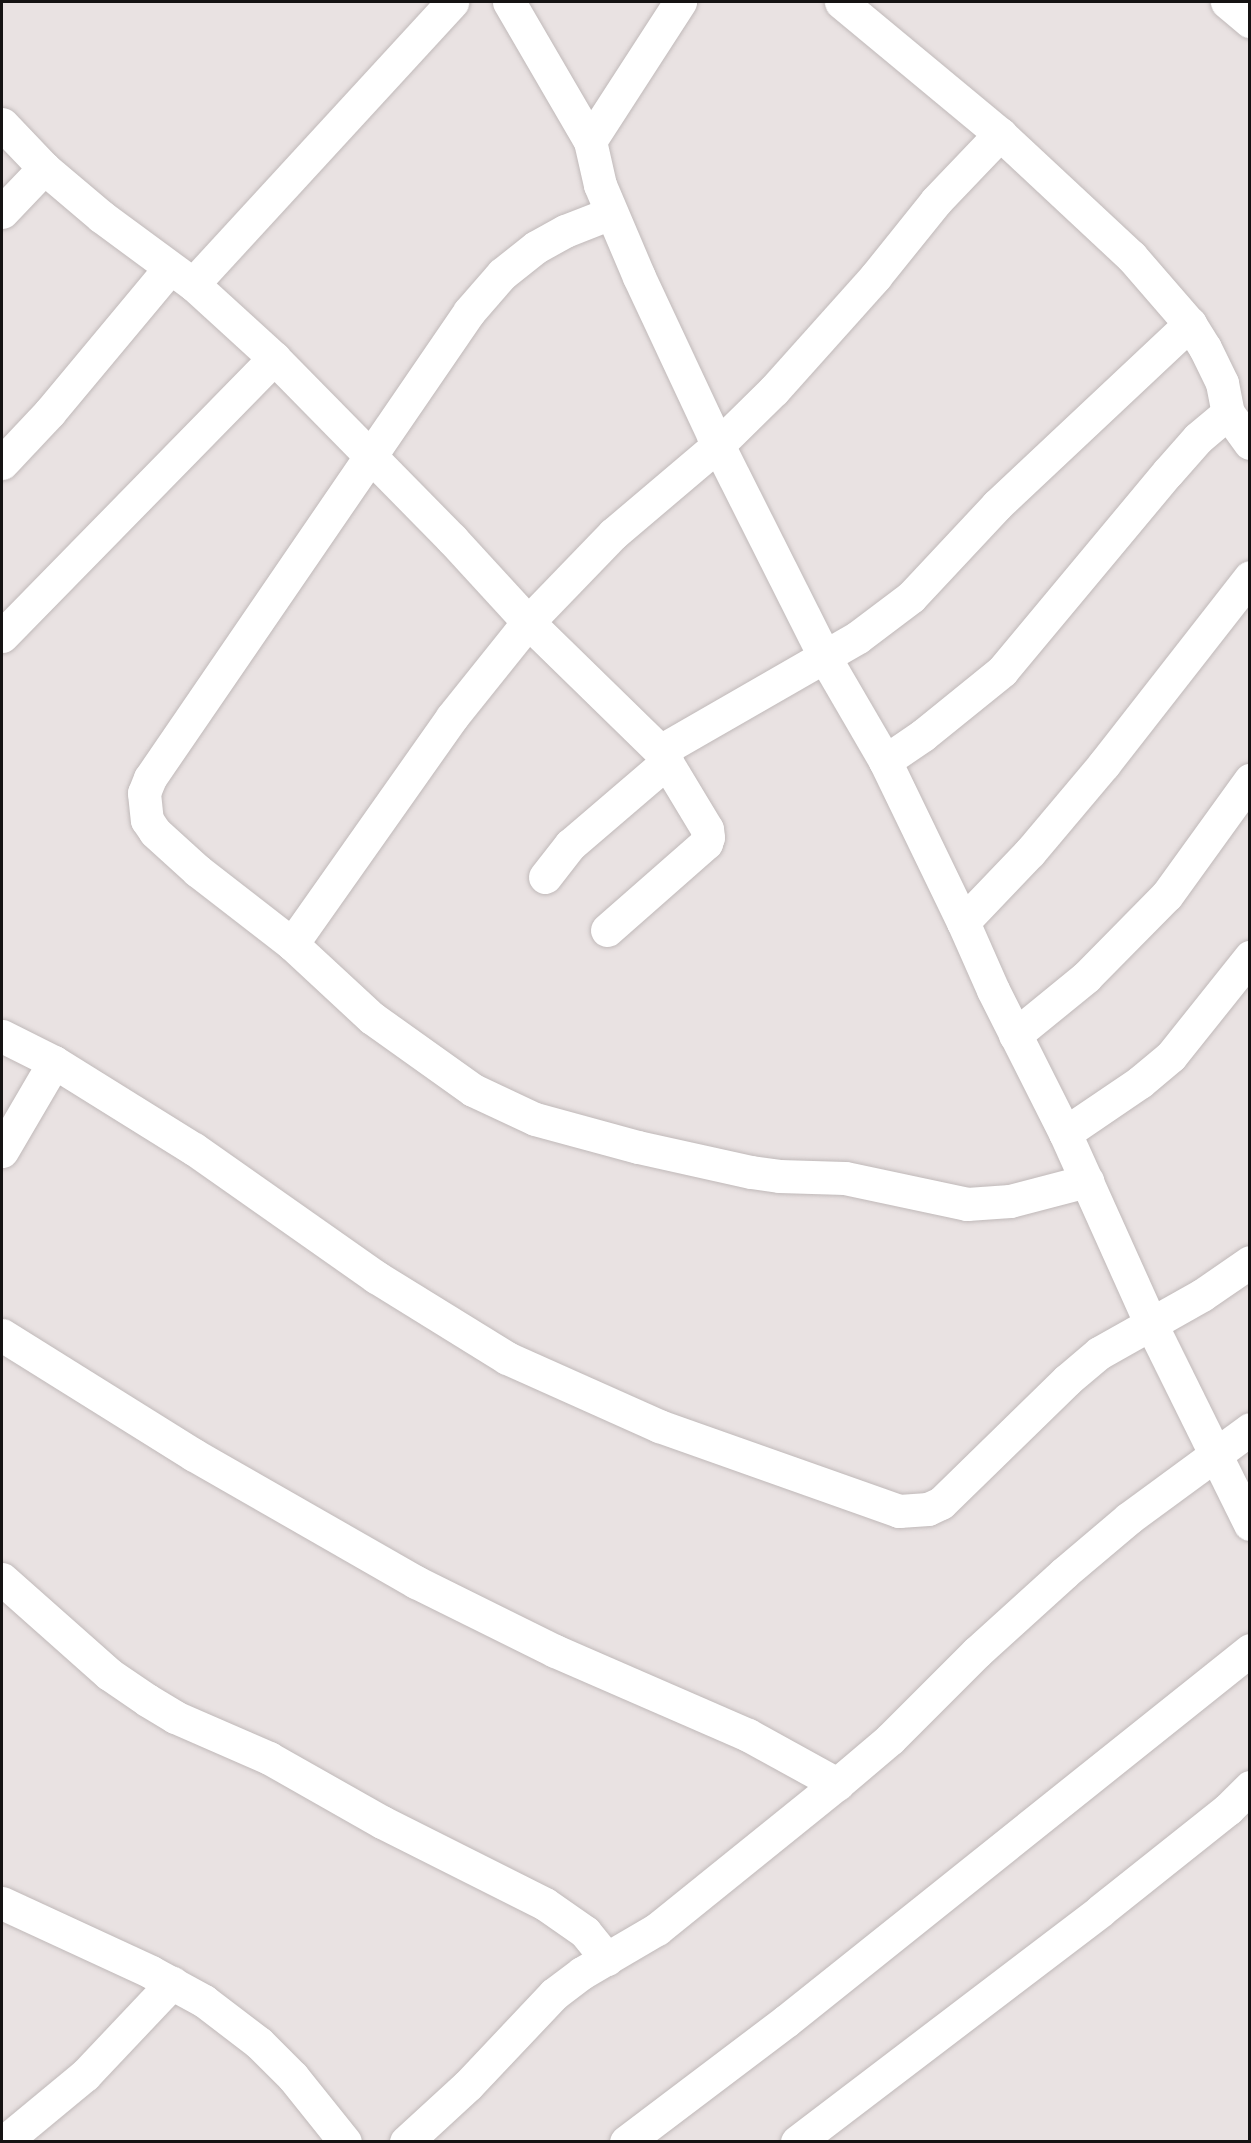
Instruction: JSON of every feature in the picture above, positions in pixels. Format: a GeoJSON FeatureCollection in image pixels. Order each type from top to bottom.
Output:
{"type":"FeatureCollection","features":[{"type":"Feature","properties":{"kind":"street"},"geometry":{"type":"LineString","coordinates":[[2,463],[181,276],[452,2]]}},
{"type":"Feature","properties":{"kind":"street"},"geometry":{"type":"LineString","coordinates":[[509,2],[590,141],[600,185],[611,213],[718,445],[824,657],[885,761],[1015,1035],[1065,1133],[1151,1324],[1250,1524]]}},
{"type":"Feature","properties":{"kind":"street"},"geometry":{"type":"LineString","coordinates":[[590,141],[680,2]]}},
{"type":"Feature","properties":{"kind":"street"},"geometry":{"type":"LineString","coordinates":[[841,2],[1000,134],[1123,249],[1190,324],[1222,383],[1228,413],[1250,443]]}},
{"type":"Feature","properties":{"kind":"street"},"geometry":{"type":"LineString","coordinates":[[1227,2],[1250,21]]}},
{"type":"Feature","properties":{"kind":"street"},"geometry":{"type":"LineString","coordinates":[[2,124],[44,168],[102,217],[181,276],[274,358],[528,622],[664,757],[707,829],[708,837],[706,843],[608,930]]}},
{"type":"Feature","properties":{"kind":"street"},"geometry":{"type":"LineString","coordinates":[[292,944],[432,744],[528,622],[613,534],[718,445],[823,338],[936,201],[1000,134]]}},
{"type":"Feature","properties":{"kind":"street"},"geometry":{"type":"LineString","coordinates":[[2,212],[44,168]]}},
{"type":"Feature","properties":{"kind":"street"},"geometry":{"type":"LineString","coordinates":[[611,213],[565,231],[536,247],[502,274],[469,312],[150,778],[144,793],[147,820],[155,832],[253,916],[292,944],[351,1000],[395,1034],[473,1090],[535,1119],[638,1147],[751,1172],[779,1176],[845,1178],[967,1204],[1010,1201],[1087,1181]]}},
{"type":"Feature","properties":{"kind":"street"},"geometry":{"type":"LineString","coordinates":[[545,877],[570,845],[664,757],[858,637],[911,597],[998,505],[1190,324]]}},
{"type":"Feature","properties":{"kind":"street"},"geometry":{"type":"LineString","coordinates":[[2,636],[274,358]]}},
{"type":"Feature","properties":{"kind":"street"},"geometry":{"type":"LineString","coordinates":[[885,761],[924,735],[1002,671],[1168,472],[1198,438],[1228,413]]}},
{"type":"Feature","properties":{"kind":"street"},"geometry":{"type":"LineString","coordinates":[[963,922],[1030,852],[1104,764],[1250,577]]}},
{"type":"Feature","properties":{"kind":"street"},"geometry":{"type":"LineString","coordinates":[[1015,1035],[1086,977],[1167,895],[1250,780]]}},
{"type":"Feature","properties":{"kind":"street"},"geometry":{"type":"LineString","coordinates":[[1065,1133],[1140,1082],[1172,1056],[1250,957]]}},
{"type":"Feature","properties":{"kind":"street"},"geometry":{"type":"LineString","coordinates":[[2,1036],[54,1062],[194,1149],[419,1306],[507,1358],[659,1426],[899,1511],[928,1509],[941,1503],[1067,1380],[1099,1353],[1151,1324],[1250,1262]]}},
{"type":"Feature","properties":{"kind":"street"},"geometry":{"type":"LineString","coordinates":[[2,1151],[54,1062]]}},
{"type":"Feature","properties":{"kind":"street"},"geometry":{"type":"LineString","coordinates":[[2,1335],[194,1455],[416,1582],[555,1651],[748,1735],[837,1784]]}},
{"type":"Feature","properties":{"kind":"street"},"geometry":{"type":"LineString","coordinates":[[405,2142],[468,2085],[554,1994],[582,1973],[657,1929],[837,1784],[890,1739],[977,1652],[1064,1573],[1129,1518],[1250,1429]]}},
{"type":"Feature","properties":{"kind":"street"},"geometry":{"type":"LineString","coordinates":[[2,1579],[109,1674],[147,1700],[175,1717],[268,1758],[382,1822],[545,1904],[585,1932],[607,1959]]}},
{"type":"Feature","properties":{"kind":"street"},"geometry":{"type":"LineString","coordinates":[[626,2142],[786,2021],[1250,1650]]}},
{"type":"Feature","properties":{"kind":"street"},"geometry":{"type":"LineString","coordinates":[[797,2142],[1101,1910],[1228,1809],[1250,1787]]}},
{"type":"Feature","properties":{"kind":"street"},"geometry":{"type":"LineString","coordinates":[[2,1903],[172,1983],[204,2001],[259,2043],[293,2077],[345,2142]]}},
{"type":"Feature","properties":{"kind":"street"},"geometry":{"type":"LineString","coordinates":[[4,2142],[85,2075],[172,1983]]}}]}
